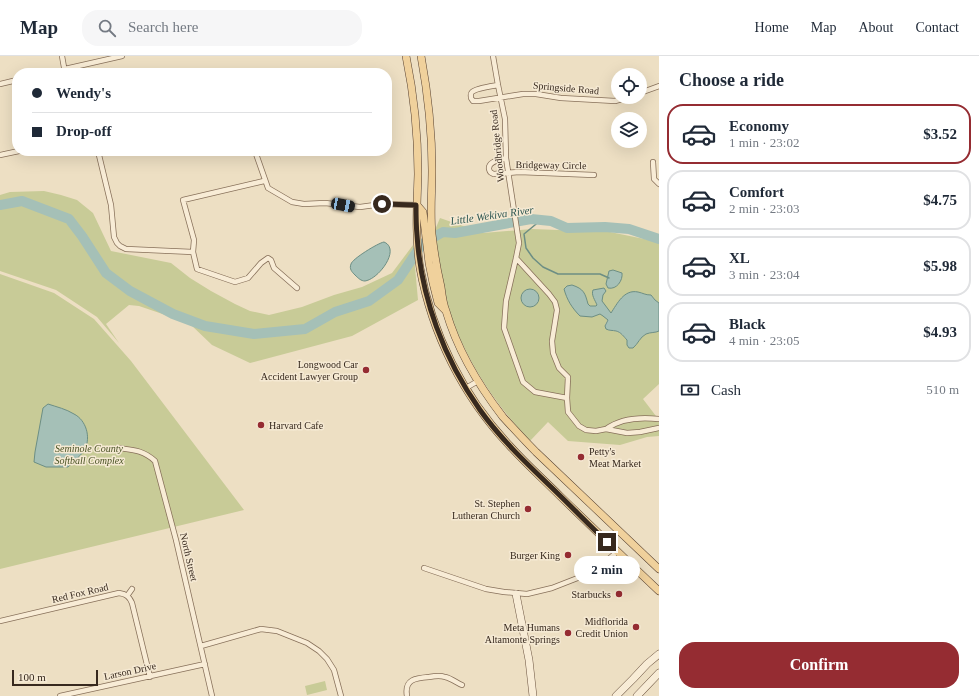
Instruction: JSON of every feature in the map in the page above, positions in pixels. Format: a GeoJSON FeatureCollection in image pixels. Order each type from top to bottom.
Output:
{"type":"FeatureCollection","features":[{"type":"Feature","properties":{"kind":"main road"},"geometry":{"type":"LineString","coordinates":[[406,56],[414,101],[416,128],[418,175],[416,205],[420,268],[429,306],[453,367],[481,411],[508,444],[659,592]]}},
{"type":"Feature","properties":{"kind":"main road"},"geometry":{"type":"LineString","coordinates":[[421,56],[429,103],[432,172],[431,215],[436,266],[445,310],[460,347],[478,381],[504,418],[527,443],[659,569]]}},
{"type":"Feature","properties":{"kind":"main road"},"geometry":{"type":"LineString","coordinates":[[416,205],[423,212],[433,283],[438,303],[445,310]]}},
{"type":"Feature","properties":{"kind":"street"},"geometry":{"type":"LineString","coordinates":[[62,56],[64,68]]}},
{"type":"Feature","properties":{"kind":"street"},"geometry":{"type":"LineString","coordinates":[[76,68],[122,56]]}},
{"type":"Feature","properties":{"kind":"street","name":"Woodbridge Road"},"geometry":{"type":"LineString","coordinates":[[493,56],[505,119],[506,158],[519,243],[506,301],[504,328],[523,382],[535,392],[567,398]]}},
{"type":"Feature","properties":{"kind":"street"},"geometry":{"type":"LineString","coordinates":[[0,84],[12,81]]}},
{"type":"Feature","properties":{"kind":"street","name":"Springside Road"},"geometry":{"type":"LineString","coordinates":[[498,85],[476,89],[472,91],[471,98],[479,101],[523,94],[536,94],[561,98],[611,101]]}},
{"type":"Feature","properties":{"kind":"street"},"geometry":{"type":"LineString","coordinates":[[647,90],[659,86]]}},
{"type":"Feature","properties":{"kind":"street"},"geometry":{"type":"LineString","coordinates":[[0,155],[12,152]]}},
{"type":"Feature","properties":{"kind":"street"},"geometry":{"type":"LineString","coordinates":[[99,156],[111,205],[114,237],[117,243],[126,248],[193,252]]}},
{"type":"Feature","properties":{"kind":"street"},"geometry":{"type":"LineString","coordinates":[[256,156],[264,181],[268,188],[292,202],[304,204],[335,203],[351,207],[382,204],[416,205]]}},
{"type":"Feature","properties":{"kind":"street","name":"Bridgeway Circle"},"geometry":{"type":"LineString","coordinates":[[506,158],[496,160],[492,163],[489,166],[491,173],[518,172],[594,175]]}},
{"type":"Feature","properties":{"kind":"street"},"geometry":{"type":"LineString","coordinates":[[653,162],[654,179],[659,184]]}},
{"type":"Feature","properties":{"kind":"street"},"geometry":{"type":"LineString","coordinates":[[264,181],[183,200],[194,240],[193,252],[198,269],[235,282],[248,278],[261,263],[268,258],[271,260],[274,268],[298,288]]}},
{"type":"Feature","properties":{"kind":"street"},"geometry":{"type":"LineString","coordinates":[[516,258],[555,302],[557,310],[552,341],[553,353],[559,368],[568,377],[568,412],[579,426],[586,430],[596,431],[606,429],[627,433],[659,428]]}},
{"type":"Feature","properties":{"kind":"street"},"geometry":{"type":"LineString","coordinates":[[466,388],[478,381]]}},
{"type":"Feature","properties":{"kind":"street"},"geometry":{"type":"LineString","coordinates":[[606,429],[611,425],[637,418],[659,419]]}},
{"type":"Feature","properties":{"kind":"street","name":"North Street"},"geometry":{"type":"LineString","coordinates":[[118,448],[144,453],[155,461],[176,540],[212,696]]}},
{"type":"Feature","properties":{"kind":"street"},"geometry":{"type":"LineString","coordinates":[[424,568],[486,588],[516,594],[527,594],[552,588],[593,572],[617,552]]}},
{"type":"Feature","properties":{"kind":"street"},"geometry":{"type":"LineString","coordinates":[[132,589],[127,596],[130,597],[132,603],[150,676]]}},
{"type":"Feature","properties":{"kind":"street","name":"Red Fox Road"},"geometry":{"type":"LineString","coordinates":[[0,621],[119,593],[127,596]]}},
{"type":"Feature","properties":{"kind":"street"},"geometry":{"type":"LineString","coordinates":[[516,594],[529,660],[533,696]]}},
{"type":"Feature","properties":{"kind":"street"},"geometry":{"type":"LineString","coordinates":[[201,646],[261,629],[277,631],[308,643],[327,659],[334,670],[341,696]]}},
{"type":"Feature","properties":{"kind":"street"},"geometry":{"type":"LineString","coordinates":[[616,696],[647,664],[659,654]]}},
{"type":"Feature","properties":{"kind":"street","name":"Larson Drive"},"geometry":{"type":"LineString","coordinates":[[60,696],[205,664]]}},
{"type":"Feature","properties":{"kind":"street"},"geometry":{"type":"LineString","coordinates":[[637,696],[659,673]]}},
{"type":"Feature","properties":{"kind":"street"},"geometry":{"type":"LineString","coordinates":[[407,696],[406,690],[411,680],[420,678],[439,676],[446,677],[462,686]]}},
{"type":"Feature","properties":{"kind":"green space"},"geometry":{"type":"Polygon","coordinates":[[[44,191],[77,200],[93,213],[111,251],[171,263],[190,278],[211,291],[250,311],[269,315],[302,307],[334,295],[362,287],[392,273],[413,245],[418,300],[352,336],[250,363],[212,345],[189,323],[139,306],[129,305],[106,324],[119,343],[97,317],[56,290],[0,271],[0,195],[10,192],[44,191]]]}},
{"type":"Feature","properties":{"kind":"green space"},"geometry":{"type":"Polygon","coordinates":[[[440,218],[483,233],[532,229],[610,232],[659,242],[659,303],[651,295],[645,295],[639,292],[611,313],[605,325],[610,331],[615,331],[622,334],[627,340],[627,344],[635,346],[644,335],[659,331],[659,384],[643,399],[659,420],[659,436],[647,437],[620,445],[568,441],[548,422],[530,441],[505,412],[482,380],[456,329],[448,308],[435,233],[440,218]]]}},
{"type":"Feature","properties":{"kind":"green space","name":"Seminole County Softball Complex"},"geometry":{"type":"Polygon","coordinates":[[[0,274],[54,293],[94,319],[131,361],[244,510],[0,569],[0,274]]]}},
{"type":"Feature","properties":{"kind":"green space"},"geometry":{"type":"Polygon","coordinates":[[[325,681],[327,690],[307,695],[305,686],[325,681]]]}},
{"type":"Feature","properties":{"kind":"water"},"geometry":{"type":"Polygon","coordinates":[[[384,242],[389,246],[390,251],[389,257],[382,270],[371,279],[365,281],[360,279],[351,270],[350,266],[352,262],[376,245],[384,242]]]}},
{"type":"Feature","properties":{"kind":"water"},"geometry":{"type":"Polygon","coordinates":[[[613,270],[622,273],[622,279],[617,286],[608,288],[606,284],[609,271],[613,270]]]}},
{"type":"Feature","properties":{"kind":"water"},"geometry":{"type":"Polygon","coordinates":[[[572,285],[579,288],[583,292],[590,306],[597,305],[593,296],[593,290],[604,288],[606,291],[603,295],[602,301],[611,313],[618,302],[629,293],[638,292],[651,295],[659,303],[659,331],[646,334],[633,348],[629,348],[627,345],[627,340],[621,333],[606,329],[605,326],[608,320],[603,316],[600,314],[592,317],[580,316],[577,313],[568,300],[564,289],[567,286],[572,285]]]}},
{"type":"Feature","properties":{"kind":"water"},"geometry":{"type":"Polygon","coordinates":[[[530,289],[536,292],[539,298],[536,304],[530,307],[524,304],[521,298],[524,292],[530,289]]]}},
{"type":"Feature","properties":{"kind":"water"},"geometry":{"type":"Polygon","coordinates":[[[48,404],[68,411],[78,417],[82,420],[86,429],[88,439],[85,449],[68,467],[46,467],[34,462],[43,408],[48,404]]]}},
{"type":"Feature","properties":{"kind":"waterway","name":"Little Wekiva River"},"geometry":{"type":"LineString","coordinates":[[0,205],[22,201],[69,219],[106,273],[130,291],[173,314],[205,326],[254,334],[305,329],[335,312],[369,301],[398,280],[422,244],[443,232],[455,233],[531,219],[551,221],[567,228],[605,227],[629,229],[659,239]]}},
{"type":"Feature","properties":{"kind":"waterway"},"geometry":{"type":"LineString","coordinates":[[541,220],[524,234],[526,248],[533,258],[543,267],[558,274],[600,274],[609,278]]}},
{"type":"Feature","properties":{"kind":"place","name":"Longwood Car Accident Lawyer Group"},"geometry":{"type":"Point","coordinates":[366,370]}},
{"type":"Feature","properties":{"kind":"place","name":"Harvard Cafe"},"geometry":{"type":"Point","coordinates":[261,425]}},
{"type":"Feature","properties":{"kind":"place","name":"Petty's Meat Market"},"geometry":{"type":"Point","coordinates":[581,457]}},
{"type":"Feature","properties":{"kind":"place","name":"St. Stephen Lutheran Church"},"geometry":{"type":"Point","coordinates":[528,509]}},
{"type":"Feature","properties":{"kind":"place","name":"Burger King"},"geometry":{"type":"Point","coordinates":[568,555]}},
{"type":"Feature","properties":{"kind":"place","name":"Starbucks"},"geometry":{"type":"Point","coordinates":[619,594]}},
{"type":"Feature","properties":{"kind":"place","name":"Midflorida Credit Union"},"geometry":{"type":"Point","coordinates":[636,627]}},
{"type":"Feature","properties":{"kind":"place","name":"Meta Humans Altamonte Springs"},"geometry":{"type":"Point","coordinates":[568,633]}},
{"type":"Feature","properties":{"kind":"route"},"geometry":{"type":"LineString","coordinates":[[382,204],[416,205],[420,268],[429,306],[443,345],[453,367],[481,411],[518,455],[607,542]]}}]}
